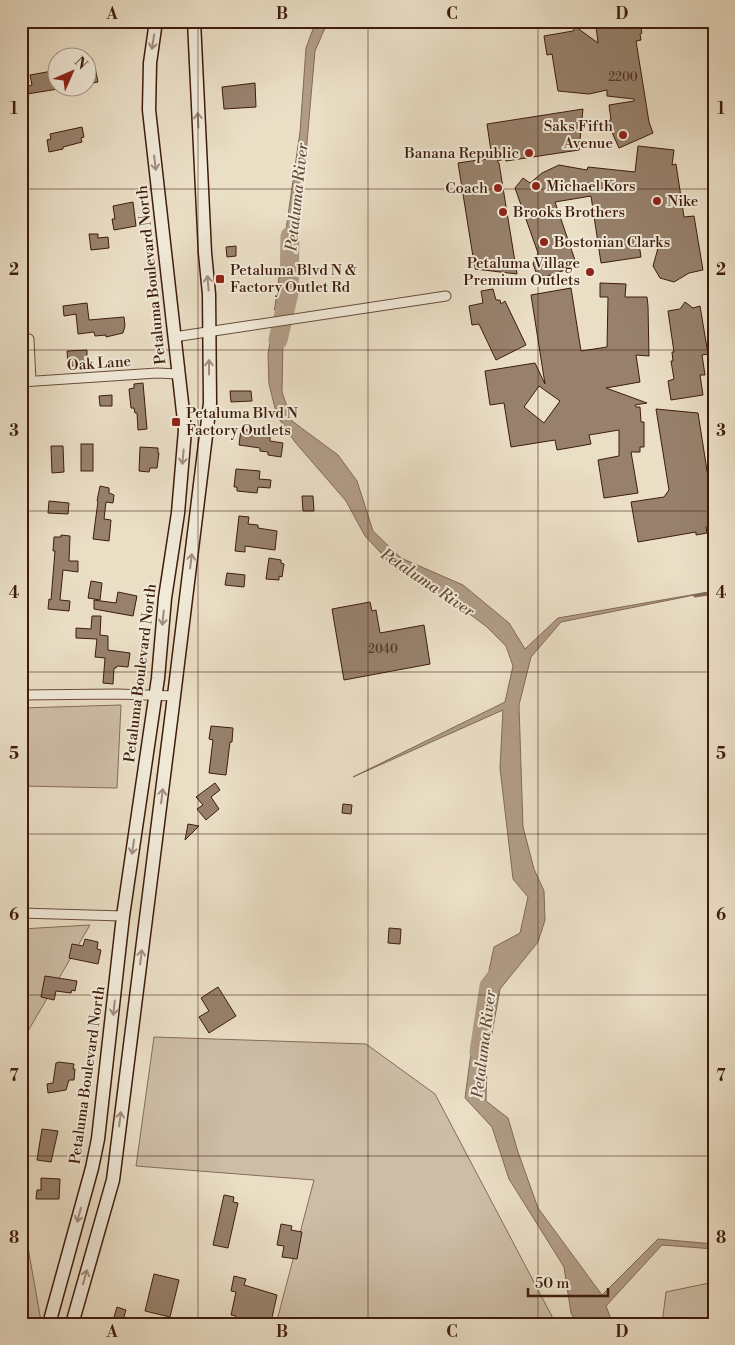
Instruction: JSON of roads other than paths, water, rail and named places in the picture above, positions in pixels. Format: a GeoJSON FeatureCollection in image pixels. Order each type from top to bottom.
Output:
{"type":"FeatureCollection","features":[{"type":"Feature","properties":{"kind":"main road","name":"Petaluma Boulevard North"},"geometry":{"type":"LineString","coordinates":[[49,1324],[92,1168],[98,1139],[123,916],[155,695],[165,598],[178,513],[185,430],[149,110],[150,63],[156,21]]}},
{"type":"Feature","properties":{"kind":"main road"},"geometry":{"type":"LineString","coordinates":[[72,1324],[113,1180],[210,403],[210,331],[194,21]]}},
{"type":"Feature","properties":{"kind":"street"},"geometry":{"type":"LineString","coordinates":[[174,337],[446,296]]}},
{"type":"Feature","properties":{"kind":"street"},"geometry":{"type":"LineString","coordinates":[[29,339],[31,381]]}},
{"type":"Feature","properties":{"kind":"street","name":"Oak Lane"},"geometry":{"type":"LineString","coordinates":[[21,382],[157,373],[178,374]]}},
{"type":"Feature","properties":{"kind":"street"},"geometry":{"type":"LineString","coordinates":[[21,695],[118,694],[174,696]]}},
{"type":"Feature","properties":{"kind":"street"},"geometry":{"type":"LineString","coordinates":[[21,913],[123,916]]}},
{"type":"Feature","properties":{"kind":"water"},"geometry":{"type":"Polygon","coordinates":[[[316,21],[328,21],[315,51],[305,165],[296,229],[284,287],[282,392],[292,421],[338,455],[357,481],[373,531],[401,558],[463,585],[509,623],[525,649],[558,618],[714,591],[561,622],[531,657],[519,705],[523,827],[534,869],[544,891],[545,920],[538,942],[500,989],[487,1061],[486,1101],[508,1118],[538,1208],[602,1295],[658,1239],[714,1244],[714,1249],[662,1245],[606,1306],[613,1324],[577,1324],[571,1313],[564,1267],[509,1179],[492,1127],[465,1098],[471,1053],[489,1012],[488,975],[494,947],[520,933],[528,897],[513,879],[500,768],[503,710],[353,777],[505,702],[513,666],[506,646],[487,627],[455,603],[395,568],[365,536],[346,501],[295,442],[277,416],[269,384],[268,355],[300,132],[306,48],[316,21]]]}},
{"type":"Feature","properties":{"kind":"waterway","name":"Petaluma River"},"geometry":{"type":"LineString","coordinates":[[278,340],[289,293],[290,236]]}},
{"type":"Feature","properties":{"kind":"waterway"},"geometry":{"type":"LineString","coordinates":[[695,596],[714,593]]}},
{"type":"Feature","properties":{"kind":"waterway","name":"Petaluma River"},"geometry":{"type":"LineString","coordinates":[[479,1052],[489,986],[503,968]]}},
{"type":"Feature","properties":{"kind":"place","name":"Saks Fifth Avenue"},"geometry":{"type":"Point","coordinates":[623,135]}},
{"type":"Feature","properties":{"kind":"place","name":"Banana Republic"},"geometry":{"type":"Point","coordinates":[529,153]}},
{"type":"Feature","properties":{"kind":"place","name":"Michael Kors"},"geometry":{"type":"Point","coordinates":[536,186]}},
{"type":"Feature","properties":{"kind":"place","name":"Coach"},"geometry":{"type":"Point","coordinates":[498,188]}},
{"type":"Feature","properties":{"kind":"place","name":"Nike"},"geometry":{"type":"Point","coordinates":[657,201]}},
{"type":"Feature","properties":{"kind":"place","name":"Brooks Brothers"},"geometry":{"type":"Point","coordinates":[503,212]}},
{"type":"Feature","properties":{"kind":"place","name":"Bostonian Clarks"},"geometry":{"type":"Point","coordinates":[544,242]}},
{"type":"Feature","properties":{"kind":"place","name":"Petaluma Village Premium Outlets"},"geometry":{"type":"Point","coordinates":[590,272]}},
{"type":"Feature","properties":{"kind":"place","name":"Petaluma Blvd N & Factory Outlet Rd"},"geometry":{"type":"Point","coordinates":[220,279]}},
{"type":"Feature","properties":{"kind":"place","name":"Petaluma Blvd N Factory Outlets"},"geometry":{"type":"Point","coordinates":[176,422]}}]}
